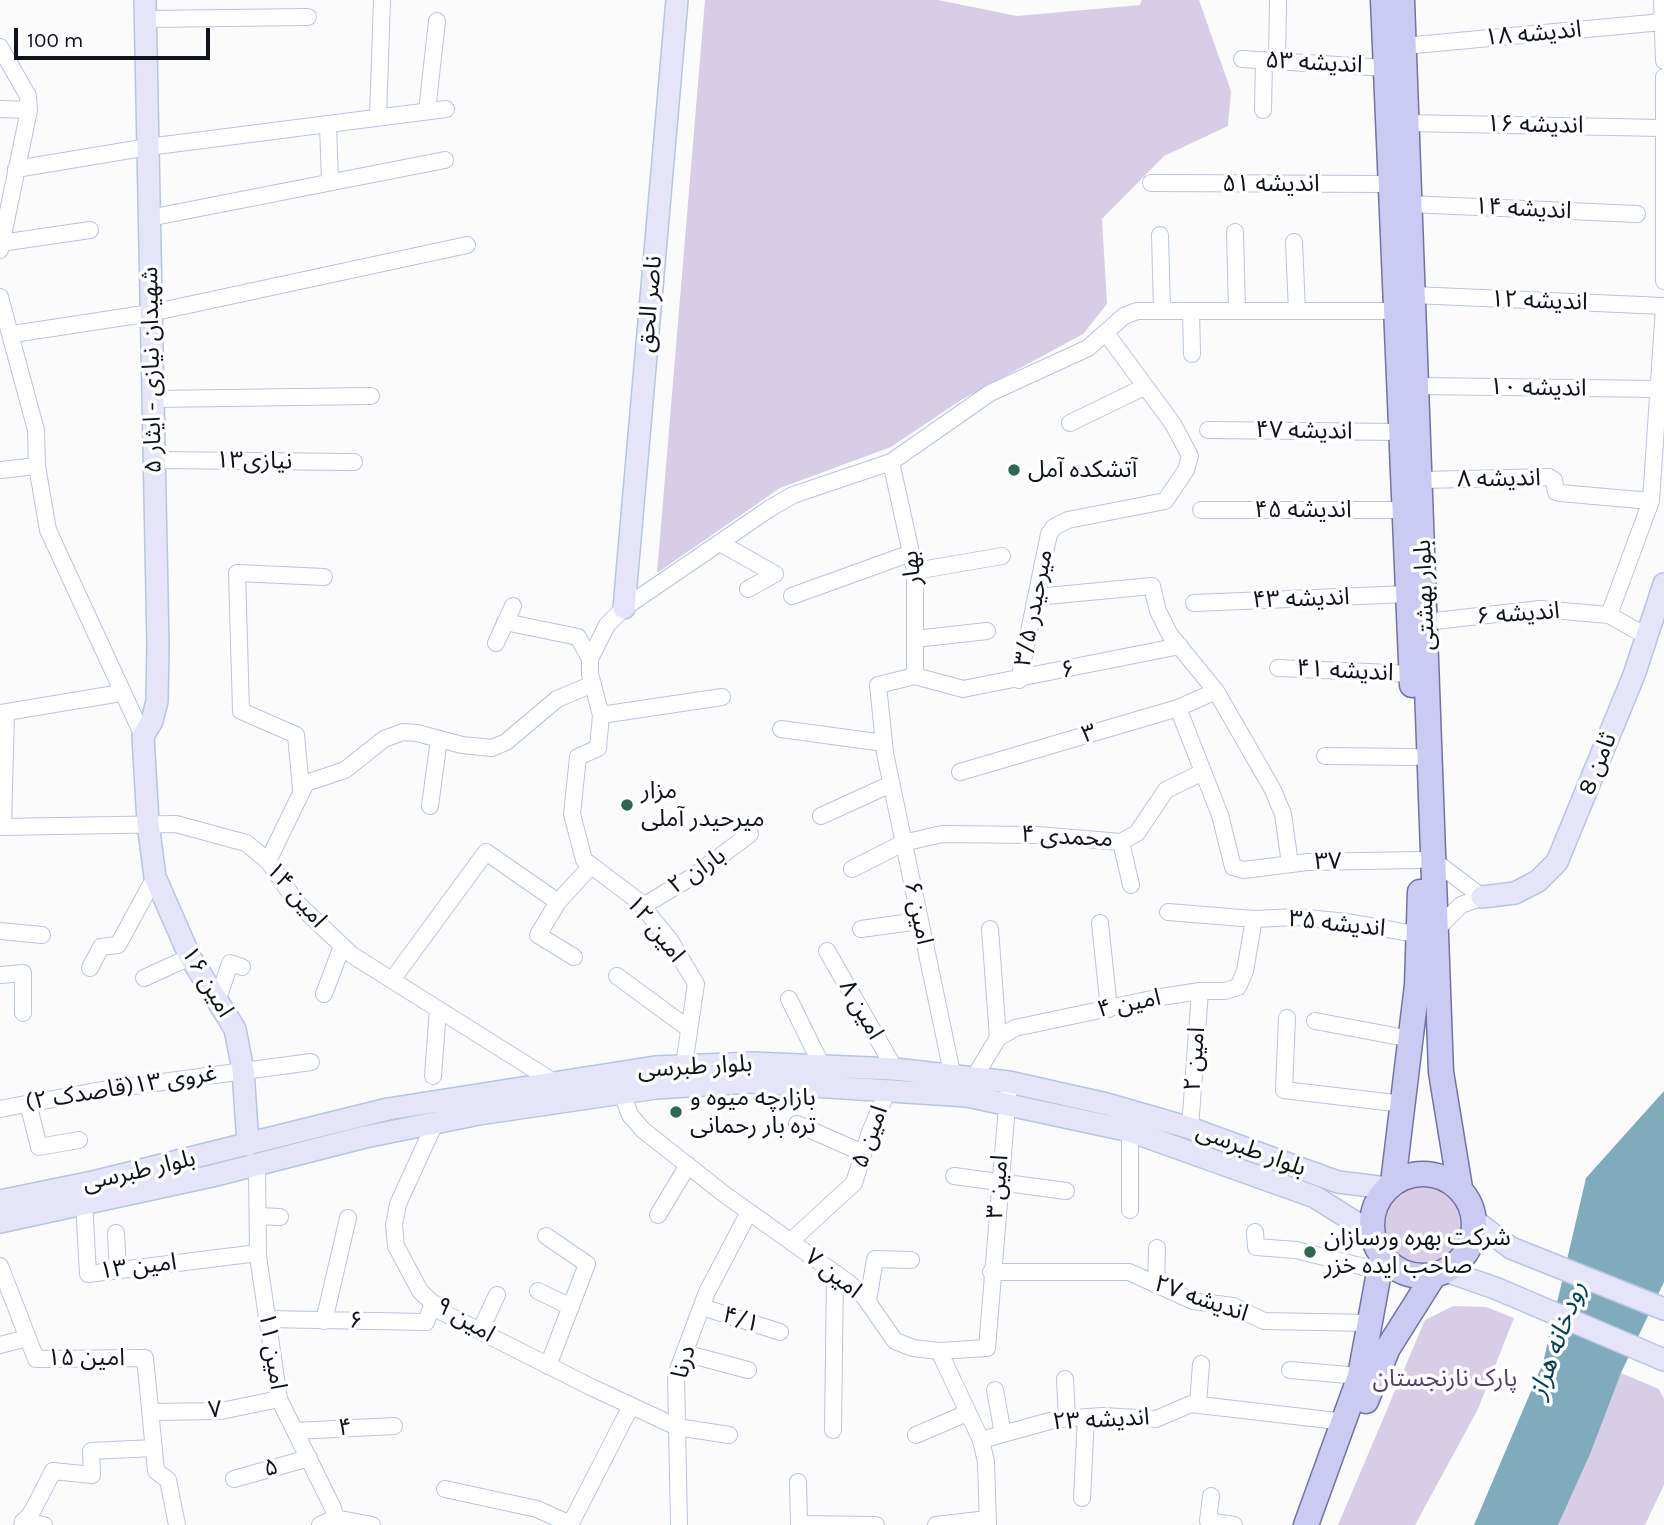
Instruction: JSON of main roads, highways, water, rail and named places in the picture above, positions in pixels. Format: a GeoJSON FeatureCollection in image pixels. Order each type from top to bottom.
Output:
{"type":"FeatureCollection","features":[{"type":"Feature","properties":{"kind":"main road","name":"ناصر الحق"},"geometry":{"type":"LineString","coordinates":[[624,608],[677,0]]}},
{"type":"Feature","properties":{"kind":"main road","name":"بلوار بهشتی"},"geometry":{"type":"LineString","coordinates":[[1383,0],[1386,68],[1400,194],[1405,303],[1401,432],[1404,510],[1415,757],[1427,861]]}},
{"type":"Feature","properties":{"kind":"main road","name":"بلوار بهشتی"},"geometry":{"type":"LineString","coordinates":[[1400,194],[1407,123],[1402,0]]}},
{"type":"Feature","properties":{"kind":"main road","name":"شهیدان نیازی - ایثار ۵"},"geometry":{"type":"LineString","coordinates":[[143,736],[152,720],[158,683],[145,10]]}},
{"type":"Feature","properties":{"kind":"main road","name":"بلوار بهشتی"},"geometry":{"type":"LineString","coordinates":[[1405,303],[1417,386],[1421,480],[1426,622],[1429,931],[1441,1072],[1460,1188]]}},
{"type":"Feature","properties":{"kind":"main road","name":"ثامن 8"},"geometry":{"type":"LineString","coordinates":[[1482,897],[1515,893],[1538,881],[1557,862],[1634,675],[1664,584]]}},
{"type":"Feature","properties":{"kind":"main road","name":"امین ۱۶"},"geometry":{"type":"LineString","coordinates":[[143,736],[148,823],[155,877],[190,957],[235,1030],[243,1070],[248,1145]]}},
{"type":"Feature","properties":{"kind":"main road","name":"بلوار بهشتی"},"geometry":{"type":"LineString","coordinates":[[1390,1186],[1429,931]]}},
{"type":"Feature","properties":{"kind":"main road","name":"بلوار طبرسی"},"geometry":{"type":"LineString","coordinates":[[0,1200],[248,1145],[388,1110],[554,1082],[684,1065],[753,1063],[895,1069],[975,1076],[1008,1092],[1130,1131],[1315,1197],[1372,1233]]}},
{"type":"Feature","properties":{"kind":"main road","name":"بلوار طبرسی"},"geometry":{"type":"LineString","coordinates":[[0,1222],[435,1123],[699,1083],[1008,1092],[1190,1128],[1338,1182],[1390,1186]]}},
{"type":"Feature","properties":{"kind":"main road"},"geometry":{"type":"LineString","coordinates":[[1306,1525],[1346,1422],[1360,1376],[1381,1264],[1372,1233],[1374,1209],[1390,1186],[1406,1176],[1427,1174],[1448,1180],[1460,1188],[1467,1198],[1474,1220],[1474,1236],[1468,1250],[1440,1273],[1388,1348],[1317,1525]]}},
{"type":"Feature","properties":{"kind":"main road"},"geometry":{"type":"LineString","coordinates":[[1474,1220],[1511,1248],[1664,1309]]}},
{"type":"Feature","properties":{"kind":"main road"},"geometry":{"type":"LineString","coordinates":[[1381,1264],[1406,1273],[1440,1273],[1495,1288],[1664,1360]]}},
{"type":"Feature","properties":{"kind":"water","name":"رودخانه هراز"},"geometry":{"type":"Polygon","coordinates":[[[1664,1091],[1664,1282],[1621,1373],[1590,1454],[1558,1525],[1474,1525],[1543,1363],[1586,1178],[1664,1091]]]}},
{"type":"Feature","properties":{"kind":"place","name":"آتشکده آمل"},"geometry":{"type":"Point","coordinates":[1014,470]}},
{"type":"Feature","properties":{"kind":"place","name":"مزار میرحیدر آملی"},"geometry":{"type":"Point","coordinates":[627,805]}},
{"type":"Feature","properties":{"kind":"place","name":"بازارچه میوه و تره بار رحمانی"},"geometry":{"type":"Point","coordinates":[676,1112]}},
{"type":"Feature","properties":{"kind":"place","name":"شرکت بهره ورسازان صاحب ایده خزر"},"geometry":{"type":"Point","coordinates":[1310,1252]}},
{"type":"Feature","properties":{"kind":"park label","name":"پارک نارنجستان"},"geometry":{"type":"Point","coordinates":[1445,1379]}}]}
